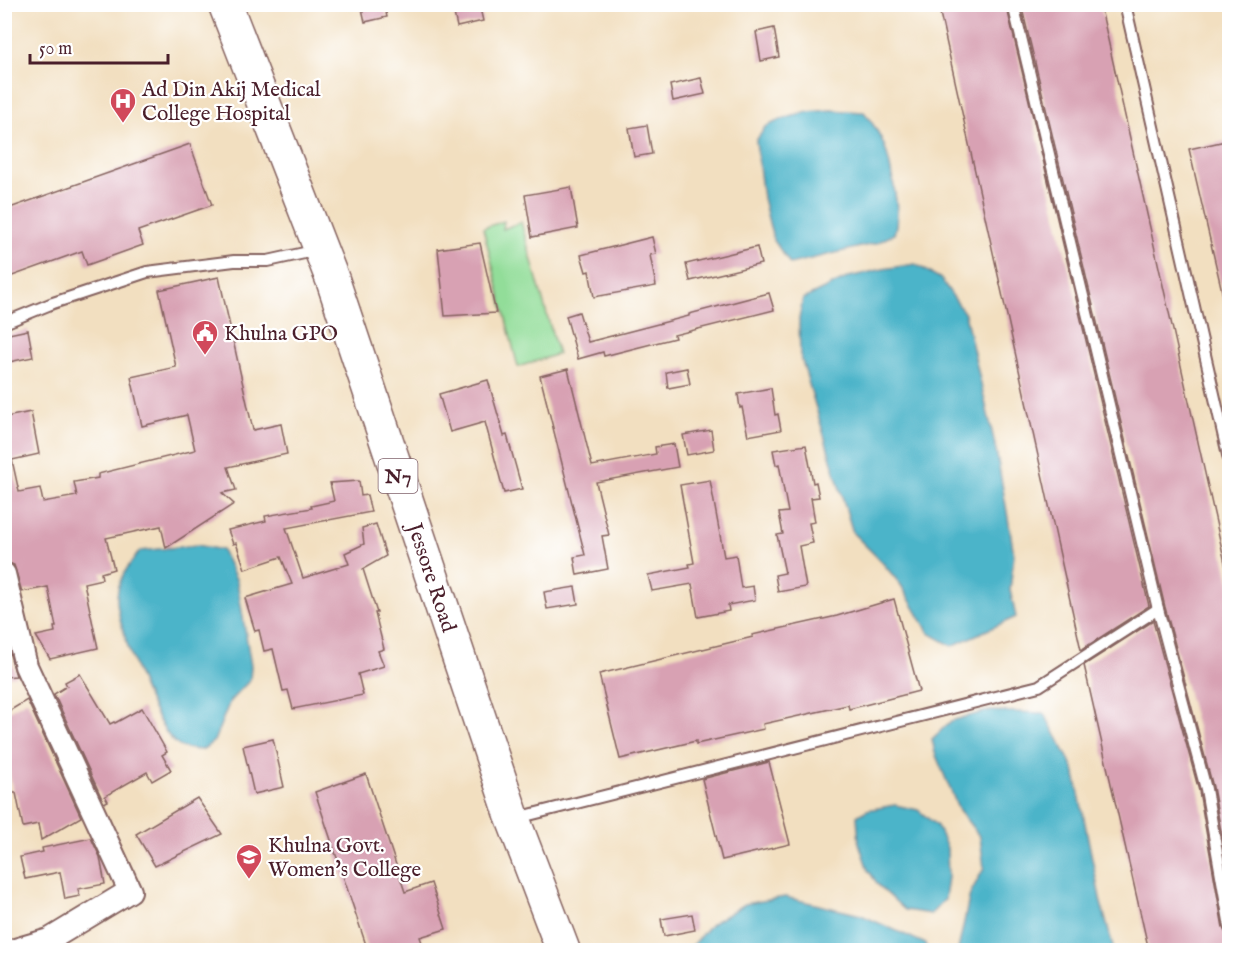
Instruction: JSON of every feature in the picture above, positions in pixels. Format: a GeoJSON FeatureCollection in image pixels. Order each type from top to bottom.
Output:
{"type":"FeatureCollection","features":[{"type":"Feature","properties":{"kind":"highway","name":"Jessore Road"},"geometry":{"type":"LineString","coordinates":[[225,4],[337,292],[513,819],[563,951]]}},
{"type":"Feature","properties":{"kind":"street"},"geometry":{"type":"LineString","coordinates":[[4,574],[26,666],[130,891],[49,940],[15,951]]}},
{"type":"Feature","properties":{"kind":"lane"},"geometry":{"type":"LineString","coordinates":[[1013,4],[1158,609],[1206,789],[1230,927]]}},
{"type":"Feature","properties":{"kind":"lane"},"geometry":{"type":"LineString","coordinates":[[1125,4],[1230,464]]}},
{"type":"Feature","properties":{"kind":"lane"},"geometry":{"type":"LineString","coordinates":[[4,323],[53,303],[147,272],[225,262],[268,261],[321,250]]}},
{"type":"Feature","properties":{"kind":"lane"},"geometry":{"type":"LineString","coordinates":[[513,819],[1039,686],[1158,609]]}},
{"type":"Feature","properties":{"kind":"green space"},"geometry":{"type":"Polygon","coordinates":[[[504,221],[503,229],[521,222],[558,354],[518,367],[483,228],[504,221]]]}},
{"type":"Feature","properties":{"kind":"water"},"geometry":{"type":"Polygon","coordinates":[[[830,110],[864,112],[882,139],[890,165],[896,200],[896,228],[894,234],[877,243],[790,264],[773,239],[763,198],[756,141],[765,127],[780,120],[807,112],[830,110]]]}},
{"type":"Feature","properties":{"kind":"water"},"geometry":{"type":"Polygon","coordinates":[[[915,264],[941,279],[965,314],[995,445],[1014,555],[1010,590],[1016,617],[952,646],[929,633],[901,585],[853,533],[800,354],[799,319],[803,299],[849,277],[915,264]]]}},
{"type":"Feature","properties":{"kind":"water"},"geometry":{"type":"Polygon","coordinates":[[[197,545],[222,550],[237,581],[251,666],[250,680],[230,701],[214,741],[202,750],[179,746],[159,721],[131,655],[117,600],[121,579],[140,551],[197,545]]]}},
{"type":"Feature","properties":{"kind":"water"},"geometry":{"type":"Polygon","coordinates":[[[988,711],[1044,713],[1074,769],[1101,903],[1114,950],[958,950],[970,894],[984,868],[980,837],[959,810],[935,753],[932,739],[951,721],[988,711]]]}},
{"type":"Feature","properties":{"kind":"water"},"geometry":{"type":"Polygon","coordinates":[[[895,805],[918,810],[937,826],[947,848],[948,877],[945,899],[931,914],[905,910],[879,886],[868,870],[859,843],[857,816],[867,810],[895,805]]]}},
{"type":"Feature","properties":{"kind":"water"},"geometry":{"type":"Polygon","coordinates":[[[785,897],[861,915],[926,944],[927,950],[688,950],[711,924],[745,904],[785,897]]]}},
{"type":"Feature","properties":{"kind":"building"},"geometry":{"type":"Polygon","coordinates":[[[361,4],[384,4],[387,17],[365,22],[361,4]]]}},
{"type":"Feature","properties":{"kind":"building"},"geometry":{"type":"Polygon","coordinates":[[[452,4],[479,4],[483,21],[457,27],[452,4]]]}},
{"type":"Feature","properties":{"kind":"building"},"geometry":{"type":"Polygon","coordinates":[[[938,4],[1006,4],[1149,606],[1081,650],[938,4]]]}},
{"type":"Feature","properties":{"kind":"building"},"geometry":{"type":"Polygon","coordinates":[[[1021,4],[1100,4],[1230,585],[1230,880],[1213,787],[1165,607],[1021,4]]]}},
{"type":"Feature","properties":{"kind":"building"},"geometry":{"type":"Polygon","coordinates":[[[774,28],[779,57],[761,61],[756,32],[774,28]]]}},
{"type":"Feature","properties":{"kind":"building"},"geometry":{"type":"Polygon","coordinates":[[[701,78],[705,94],[673,101],[670,85],[701,78]]]}},
{"type":"Feature","properties":{"kind":"building"},"geometry":{"type":"Polygon","coordinates":[[[647,125],[652,154],[634,157],[629,128],[647,125]]]}},
{"type":"Feature","properties":{"kind":"building"},"geometry":{"type":"Polygon","coordinates":[[[1230,140],[1230,299],[1224,300],[1189,149],[1230,140]]]}},
{"type":"Feature","properties":{"kind":"building"},"geometry":{"type":"Polygon","coordinates":[[[190,144],[212,205],[138,231],[143,245],[87,265],[82,251],[4,279],[4,210],[190,144]]]}},
{"type":"Feature","properties":{"kind":"building"},"geometry":{"type":"Polygon","coordinates":[[[571,187],[578,228],[532,237],[525,195],[571,187]]]}},
{"type":"Feature","properties":{"kind":"building"},"geometry":{"type":"Polygon","coordinates":[[[652,237],[656,254],[650,255],[656,286],[594,297],[589,271],[586,272],[581,255],[652,237]]]}},
{"type":"Feature","properties":{"kind":"building"},"geometry":{"type":"Polygon","coordinates":[[[480,243],[496,313],[445,316],[438,249],[480,243]]]}},
{"type":"Feature","properties":{"kind":"building"},"geometry":{"type":"Polygon","coordinates":[[[757,247],[761,264],[690,281],[686,264],[757,247]]]}},
{"type":"Feature","properties":{"kind":"building"},"geometry":{"type":"Polygon","coordinates":[[[219,277],[253,430],[281,424],[287,454],[228,467],[236,490],[222,493],[234,504],[166,548],[161,526],[106,538],[114,569],[101,573],[102,579],[84,583],[98,648],[50,659],[36,636],[55,632],[48,587],[22,592],[14,565],[4,561],[4,421],[7,421],[6,417],[31,412],[39,454],[12,460],[19,492],[40,488],[43,502],[77,496],[74,482],[98,478],[98,474],[195,450],[187,415],[142,426],[131,377],[176,367],[159,290],[219,277]]]}},
{"type":"Feature","properties":{"kind":"building"},"geometry":{"type":"Polygon","coordinates":[[[769,293],[774,310],[674,335],[675,338],[604,356],[603,352],[578,359],[566,316],[579,312],[588,342],[769,293]]]}},
{"type":"Feature","properties":{"kind":"building"},"geometry":{"type":"Polygon","coordinates":[[[28,330],[33,357],[4,363],[4,335],[28,330]]]}},
{"type":"Feature","properties":{"kind":"building"},"geometry":{"type":"Polygon","coordinates":[[[687,368],[690,384],[668,388],[666,372],[687,368]]]}},
{"type":"Feature","properties":{"kind":"building"},"geometry":{"type":"Polygon","coordinates":[[[568,369],[592,466],[656,454],[655,447],[674,444],[678,467],[596,482],[609,535],[602,536],[608,569],[577,575],[574,557],[585,555],[540,376],[568,369]]]}},
{"type":"Feature","properties":{"kind":"building"},"geometry":{"type":"Polygon","coordinates":[[[488,380],[522,489],[504,493],[485,422],[450,432],[439,394],[488,380]]]}},
{"type":"Feature","properties":{"kind":"building"},"geometry":{"type":"Polygon","coordinates":[[[771,388],[775,415],[778,414],[781,430],[748,436],[738,394],[771,388]]]}},
{"type":"Feature","properties":{"kind":"building"},"geometry":{"type":"Polygon","coordinates":[[[711,430],[714,450],[687,455],[683,435],[711,430]]]}},
{"type":"Feature","properties":{"kind":"building"},"geometry":{"type":"Polygon","coordinates":[[[806,445],[813,483],[816,482],[819,497],[811,498],[815,522],[809,523],[813,543],[799,546],[806,587],[778,592],[775,575],[785,573],[777,535],[783,534],[779,513],[788,512],[779,464],[776,465],[773,450],[806,445]]]}},
{"type":"Feature","properties":{"kind":"building"},"geometry":{"type":"Polygon","coordinates":[[[710,480],[724,557],[736,555],[741,588],[753,586],[755,600],[728,605],[729,611],[698,617],[692,584],[652,591],[648,575],[690,567],[689,564],[694,563],[680,485],[710,480]]]}},
{"type":"Feature","properties":{"kind":"building"},"geometry":{"type":"Polygon","coordinates":[[[359,481],[361,496],[367,495],[371,512],[286,528],[303,578],[349,564],[345,553],[364,544],[362,528],[376,524],[386,556],[363,569],[377,613],[375,613],[384,649],[378,651],[384,666],[358,674],[363,695],[293,709],[288,690],[283,691],[273,649],[264,651],[259,630],[255,631],[245,598],[292,584],[281,557],[245,569],[236,543],[233,544],[228,530],[266,521],[265,516],[312,508],[311,506],[334,501],[330,483],[359,481]]]}},
{"type":"Feature","properties":{"kind":"building"},"geometry":{"type":"Polygon","coordinates":[[[575,587],[578,604],[547,609],[544,592],[575,587]]]}},
{"type":"Feature","properties":{"kind":"building"},"geometry":{"type":"Polygon","coordinates":[[[894,599],[919,691],[849,709],[848,705],[763,724],[764,729],[696,744],[696,741],[620,759],[599,674],[837,616],[894,599]]]}},
{"type":"Feature","properties":{"kind":"building"},"geometry":{"type":"Polygon","coordinates":[[[1153,621],[1199,791],[1223,928],[1230,934],[1230,947],[1218,948],[1218,951],[1149,951],[1084,665],[1153,621]]]}},
{"type":"Feature","properties":{"kind":"building"},"geometry":{"type":"Polygon","coordinates":[[[4,634],[16,676],[4,677],[4,634]]]}},
{"type":"Feature","properties":{"kind":"building"},"geometry":{"type":"Polygon","coordinates":[[[80,674],[110,724],[142,708],[167,752],[162,755],[171,770],[152,781],[147,772],[105,796],[108,801],[104,803],[54,694],[67,686],[65,682],[80,674]]]}},
{"type":"Feature","properties":{"kind":"building"},"geometry":{"type":"Polygon","coordinates":[[[27,700],[81,817],[41,840],[38,824],[23,827],[8,766],[4,767],[4,714],[27,700]]]}},
{"type":"Feature","properties":{"kind":"building"},"geometry":{"type":"Polygon","coordinates":[[[273,739],[284,787],[254,794],[243,746],[273,739]]]}},
{"type":"Feature","properties":{"kind":"building"},"geometry":{"type":"Polygon","coordinates":[[[769,762],[790,844],[722,860],[702,779],[769,762]]]}},
{"type":"Feature","properties":{"kind":"building"},"geometry":{"type":"Polygon","coordinates":[[[366,774],[405,892],[431,883],[446,929],[420,937],[425,951],[368,951],[315,792],[366,774]]]}},
{"type":"Feature","properties":{"kind":"building"},"geometry":{"type":"Polygon","coordinates":[[[197,798],[222,834],[155,866],[136,834],[197,798]]]}},
{"type":"Feature","properties":{"kind":"building"},"geometry":{"type":"Polygon","coordinates":[[[91,838],[100,857],[105,884],[78,889],[80,896],[65,899],[60,872],[25,879],[20,857],[43,852],[42,848],[91,838]]]}},
{"type":"Feature","properties":{"kind":"building"},"geometry":{"type":"Polygon","coordinates":[[[692,914],[695,930],[664,936],[661,919],[692,914]]]}},
{"type":"Feature","properties":{"kind":"place","name":"Ad Din Akij Medical College Hospital"},"geometry":{"type":"Point","coordinates":[123,124]}},
{"type":"Feature","properties":{"kind":"place","name":"Khulna GPO"},"geometry":{"type":"Point","coordinates":[205,356]}},
{"type":"Feature","properties":{"kind":"place","name":"Khulna Govt. Women's College"},"geometry":{"type":"Point","coordinates":[249,880]}}]}
